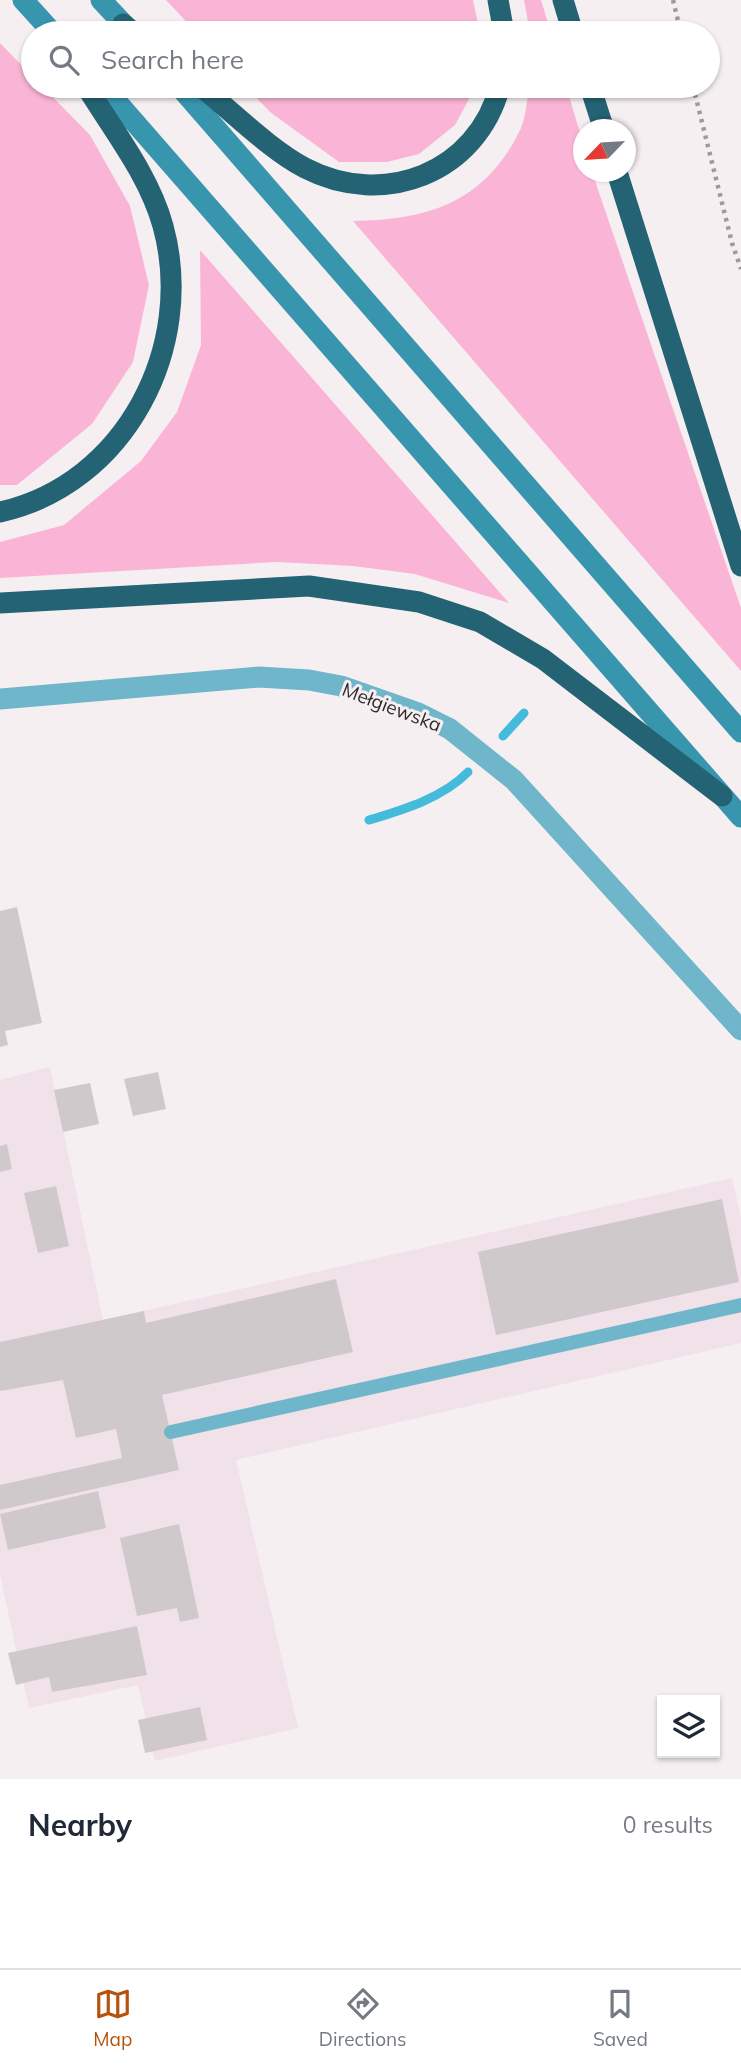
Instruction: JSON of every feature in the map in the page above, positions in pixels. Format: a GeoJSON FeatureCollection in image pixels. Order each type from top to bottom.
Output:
{"type":"FeatureCollection","features":[{"type":"Feature","properties":{"kind":"highway"},"geometry":{"type":"LineString","coordinates":[[498,0],[502,21]]}},
{"type":"Feature","properties":{"kind":"highway"},"geometry":{"type":"LineString","coordinates":[[563,0],[569,21]]}},
{"type":"Feature","properties":{"kind":"highway"},"geometry":{"type":"LineString","coordinates":[[0,512],[55,490],[101,458],[139,409],[158,373],[169,324],[172,273],[162,225],[143,177],[94,98]]}},
{"type":"Feature","properties":{"kind":"highway"},"geometry":{"type":"LineString","coordinates":[[215,98],[304,168],[327,178],[368,187],[401,184],[432,173],[448,163],[487,120],[495,98]]}},
{"type":"Feature","properties":{"kind":"highway"},"geometry":{"type":"LineString","coordinates":[[594,98],[600,119]]}},
{"type":"Feature","properties":{"kind":"highway"},"geometry":{"type":"LineString","coordinates":[[620,182],[741,566]]}},
{"type":"Feature","properties":{"kind":"highway"},"geometry":{"type":"LineString","coordinates":[[0,603],[309,586],[419,602],[480,622],[543,659],[722,796]]}},
{"type":"Feature","properties":{"kind":"main road"},"geometry":{"type":"LineString","coordinates":[[23,0],[42,21]]}},
{"type":"Feature","properties":{"kind":"main road"},"geometry":{"type":"LineString","coordinates":[[101,0],[121,21]]}},
{"type":"Feature","properties":{"kind":"main road"},"geometry":{"type":"LineString","coordinates":[[113,98],[741,817]]}},
{"type":"Feature","properties":{"kind":"main road"},"geometry":{"type":"LineString","coordinates":[[189,98],[741,732]]}},
{"type":"Feature","properties":{"kind":"street","name":"Mełgiewska"},"geometry":{"type":"LineString","coordinates":[[0,699],[259,677],[309,680],[341,686],[418,713],[450,729],[514,780],[741,1030]]}},
{"type":"Feature","properties":{"kind":"lane"},"geometry":{"type":"LineString","coordinates":[[171,1432],[741,1305]]}},
{"type":"Feature","properties":{"kind":"path"},"geometry":{"type":"LineString","coordinates":[[673,0],[678,21]]}},
{"type":"Feature","properties":{"kind":"path"},"geometry":{"type":"LineString","coordinates":[[697,98],[732,243],[741,269]]}},
{"type":"Feature","properties":{"kind":"shaded area"},"geometry":{"type":"Polygon","coordinates":[[[166,0],[473,0],[477,21],[186,21],[166,0]]]}},
{"type":"Feature","properties":{"kind":"shaded area"},"geometry":{"type":"Polygon","coordinates":[[[524,0],[541,0],[547,21],[528,21],[524,0]]]}},
{"type":"Feature","properties":{"kind":"shaded area"},"geometry":{"type":"Polygon","coordinates":[[[0,43],[21,65],[21,98],[54,98],[90,135],[130,206],[149,285],[133,362],[92,424],[17,485],[0,485],[0,43]]]}},
{"type":"Feature","properties":{"kind":"shaded area"},"geometry":{"type":"Polygon","coordinates":[[[257,98],[470,98],[455,125],[419,154],[387,162],[339,162],[270,112],[257,98]]]}},
{"type":"Feature","properties":{"kind":"shaded area"},"geometry":{"type":"Polygon","coordinates":[[[527,98],[570,98],[576,119],[573,119],[573,182],[595,182],[741,608],[741,671],[353,221],[406,216],[430,211],[452,202],[473,190],[491,174],[521,128],[527,98]]]}},
{"type":"Feature","properties":{"kind":"shaded area"},"geometry":{"type":"Polygon","coordinates":[[[200,250],[509,603],[415,574],[353,566],[277,562],[0,578],[0,542],[64,525],[141,461],[177,412],[201,345],[200,250]]]}},
{"type":"Feature","properties":{"kind":"shaded area"},"geometry":{"type":"Polygon","coordinates":[[[50,1067],[103,1320],[732,1178],[741,1217],[741,1343],[236,1460],[298,1728],[155,1761],[138,1685],[29,1708],[0,1575],[0,1080],[50,1067]]]}},
{"type":"Feature","properties":{"kind":"building"},"geometry":{"type":"Polygon","coordinates":[[[17,907],[42,1023],[5,1031],[8,1045],[0,1047],[0,911],[17,907]]]}},
{"type":"Feature","properties":{"kind":"building"},"geometry":{"type":"Polygon","coordinates":[[[158,1072],[166,1109],[133,1116],[124,1079],[158,1072]]]}},
{"type":"Feature","properties":{"kind":"building"},"geometry":{"type":"Polygon","coordinates":[[[90,1083],[99,1124],[63,1132],[54,1090],[90,1083]]]}},
{"type":"Feature","properties":{"kind":"building"},"geometry":{"type":"Polygon","coordinates":[[[7,1144],[12,1169],[0,1172],[0,1146],[7,1144]]]}},
{"type":"Feature","properties":{"kind":"building"},"geometry":{"type":"Polygon","coordinates":[[[56,1186],[69,1246],[38,1253],[24,1193],[56,1186]]]}},
{"type":"Feature","properties":{"kind":"building"},"geometry":{"type":"Polygon","coordinates":[[[722,1199],[739,1282],[496,1335],[478,1252],[722,1199]]]}},
{"type":"Feature","properties":{"kind":"building"},"geometry":{"type":"Polygon","coordinates":[[[336,1279],[353,1352],[162,1395],[179,1470],[0,1510],[0,1485],[122,1458],[116,1429],[76,1438],[63,1380],[0,1391],[0,1342],[144,1311],[146,1323],[336,1279]]]}},
{"type":"Feature","properties":{"kind":"building"},"geometry":{"type":"Polygon","coordinates":[[[98,1491],[106,1528],[8,1550],[0,1514],[98,1491]]]}},
{"type":"Feature","properties":{"kind":"building"},"geometry":{"type":"Polygon","coordinates":[[[179,1524],[199,1618],[180,1622],[177,1608],[137,1616],[120,1538],[179,1524]]]}},
{"type":"Feature","properties":{"kind":"building"},"geometry":{"type":"Polygon","coordinates":[[[137,1626],[147,1675],[52,1692],[49,1677],[16,1685],[8,1653],[137,1626]]]}},
{"type":"Feature","properties":{"kind":"building"},"geometry":{"type":"Polygon","coordinates":[[[200,1707],[207,1740],[145,1753],[138,1720],[200,1707]]]}},
{"type":"Feature","properties":{"kind":"waterway"},"geometry":{"type":"LineString","coordinates":[[503,736],[524,713]]}},
{"type":"Feature","properties":{"kind":"waterway"},"geometry":{"type":"LineString","coordinates":[[369,820],[434,796],[468,772]]}}]}
